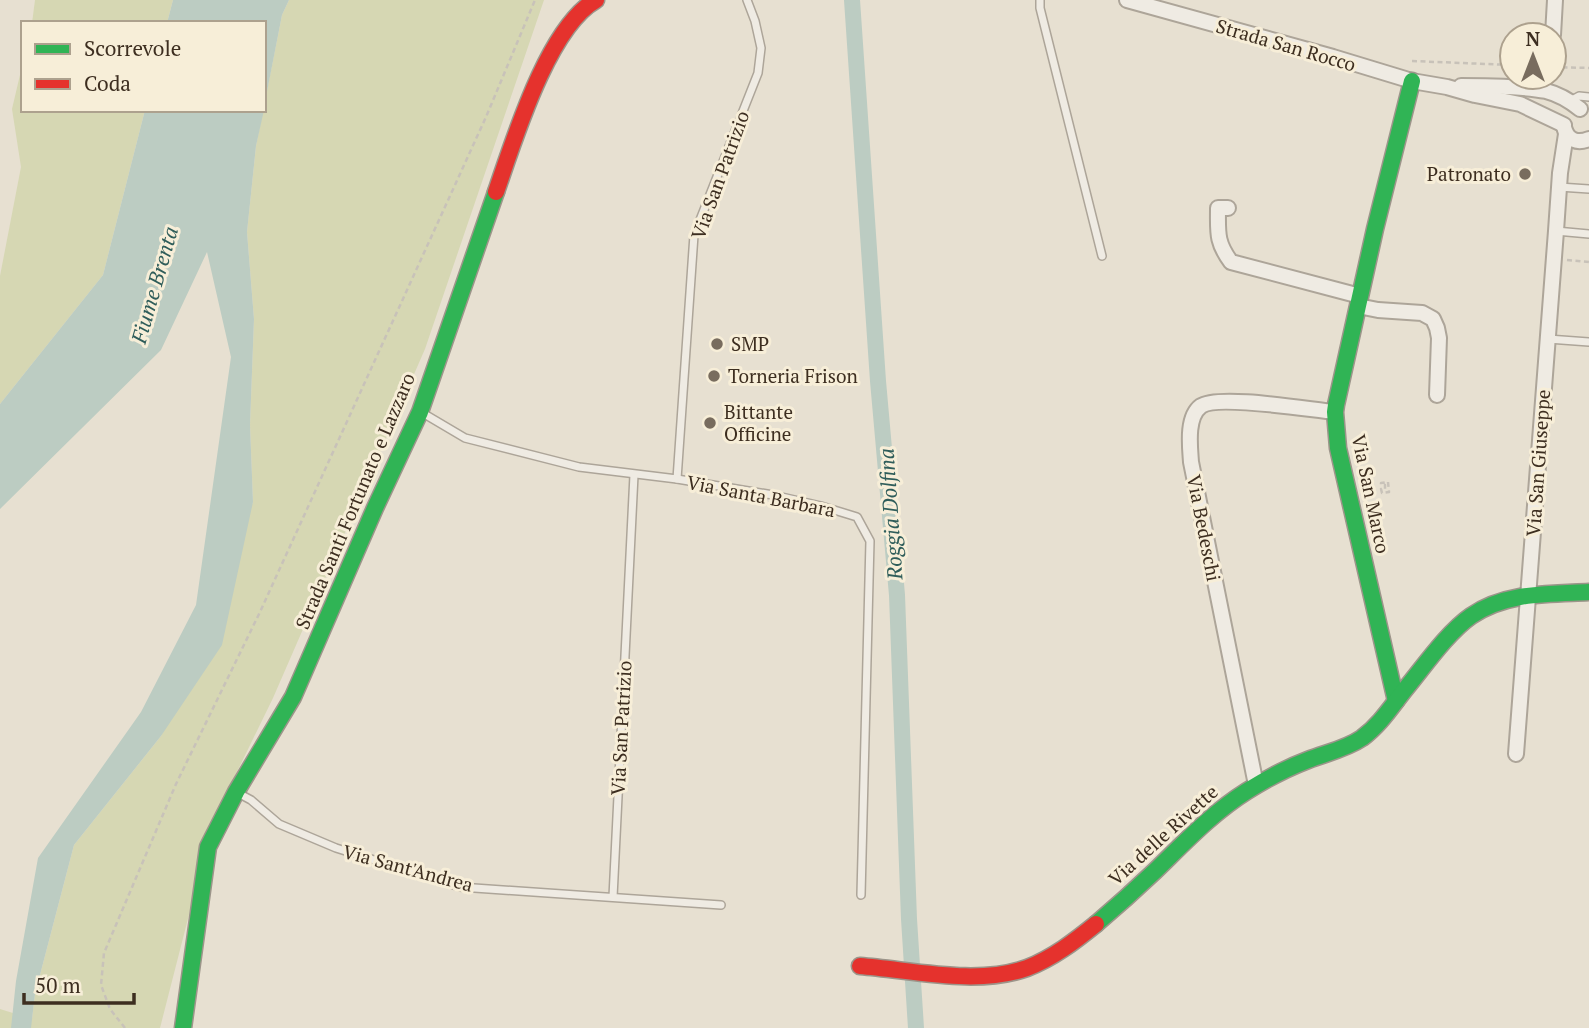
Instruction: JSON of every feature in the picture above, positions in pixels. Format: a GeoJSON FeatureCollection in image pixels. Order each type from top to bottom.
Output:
{"type":"FeatureCollection","features":[{"type":"Feature","properties":{"kind":"street","name":"Strada Santi Fortunato e Lazzaro"},"geometry":{"type":"LineString","coordinates":[[183,1028],[208,847],[236,792],[293,697],[420,412],[537,81],[562,34],[589,4],[596,0]]}},
{"type":"Feature","properties":{"kind":"street","name":"Strada San Rocco"},"geometry":{"type":"LineString","coordinates":[[1127,0],[1412,81],[1520,104],[1545,114],[1579,137]]}},
{"type":"Feature","properties":{"kind":"street"},"geometry":{"type":"LineString","coordinates":[[1554,21],[1555,0]]}},
{"type":"Feature","properties":{"kind":"street","name":"Via San Marco"},"geometry":{"type":"LineString","coordinates":[[1396,701],[1338,448],[1335,412],[1378,217],[1412,81]]}},
{"type":"Feature","properties":{"kind":"street","name":"Strada San Rocco"},"geometry":{"type":"LineString","coordinates":[[1447,87],[1498,86]]}},
{"type":"Feature","properties":{"kind":"street"},"geometry":{"type":"LineString","coordinates":[[1545,114],[1547,91]]}},
{"type":"Feature","properties":{"kind":"street","name":"Strada San Rocco"},"geometry":{"type":"LineString","coordinates":[[1557,91],[1580,108]]}},
{"type":"Feature","properties":{"kind":"street"},"geometry":{"type":"LineString","coordinates":[[1579,137],[1567,116],[1580,108]]}},
{"type":"Feature","properties":{"kind":"street","name":"Via San Giuseppe"},"geometry":{"type":"LineString","coordinates":[[1516,754],[1560,180],[1579,137]]}},
{"type":"Feature","properties":{"kind":"street"},"geometry":{"type":"LineString","coordinates":[[1228,208],[1218,208],[1218,232],[1221,248],[1231,262],[1359,301],[1378,310],[1422,313],[1433,319],[1439,338],[1437,395]]}},
{"type":"Feature","properties":{"kind":"street","name":"Via Bedeschi"},"geometry":{"type":"LineString","coordinates":[[1256,785],[1191,463],[1189,430],[1192,418],[1200,407],[1213,402],[1335,412]]}},
{"type":"Feature","properties":{"kind":"street","name":"Via delle Rivette"},"geometry":{"type":"LineString","coordinates":[[860,966],[954,975],[984,975],[1010,972],[1034,965],[1065,947],[1105,916],[1222,808],[1282,771],[1320,755],[1348,748],[1366,736],[1470,616],[1488,606],[1528,596],[1589,592]]}},
{"type":"Feature","properties":{"kind":"lane","name":"Via San Patrizio"},"geometry":{"type":"LineString","coordinates":[[677,479],[694,235],[758,73],[761,48],[747,0]]}},
{"type":"Feature","properties":{"kind":"lane"},"geometry":{"type":"LineString","coordinates":[[1040,0],[1102,256]]}},
{"type":"Feature","properties":{"kind":"lane"},"geometry":{"type":"LineString","coordinates":[[1580,108],[1579,96],[1589,97]]}},
{"type":"Feature","properties":{"kind":"lane"},"geometry":{"type":"LineString","coordinates":[[1560,180],[1589,189]]}},
{"type":"Feature","properties":{"kind":"lane"},"geometry":{"type":"LineString","coordinates":[[1556,231],[1589,234]]}},
{"type":"Feature","properties":{"kind":"lane"},"geometry":{"type":"LineString","coordinates":[[1547,339],[1589,342]]}},
{"type":"Feature","properties":{"kind":"lane","name":"Via Santa Barbara"},"geometry":{"type":"LineString","coordinates":[[420,412],[465,438],[579,467],[774,495],[857,517],[870,541],[861,895]]}},
{"type":"Feature","properties":{"kind":"lane","name":"Via San Patrizio"},"geometry":{"type":"LineString","coordinates":[[613,897],[634,475]]}},
{"type":"Feature","properties":{"kind":"lane","name":"Via Sant'Andrea"},"geometry":{"type":"LineString","coordinates":[[236,792],[251,800],[279,824],[336,848],[460,887],[721,905]]}},
{"type":"Feature","properties":{"kind":"path"},"geometry":{"type":"LineString","coordinates":[[125,1028],[110,1009],[101,985],[104,953],[176,784],[260,612],[480,129],[535,0]]}},
{"type":"Feature","properties":{"kind":"path"},"geometry":{"type":"LineString","coordinates":[[1412,61],[1498,64]]}},
{"type":"Feature","properties":{"kind":"path"},"geometry":{"type":"LineString","coordinates":[[1568,67],[1589,68]]}},
{"type":"Feature","properties":{"kind":"path"},"geometry":{"type":"LineString","coordinates":[[1553,259],[1589,262]]}},
{"type":"Feature","properties":{"kind":"green space"},"geometry":{"type":"Polygon","coordinates":[[[35,0],[173,0],[168,21],[32,21],[35,0]]]}},
{"type":"Feature","properties":{"kind":"green space"},"geometry":{"type":"Polygon","coordinates":[[[289,0],[544,0],[425,349],[273,698],[213,821],[160,1028],[0,1028],[0,1009],[32,1019],[35,994],[74,845],[161,736],[253,502],[250,425],[254,319],[247,232],[256,146],[263,112],[266,112],[266,96],[282,15],[289,0]]]}},
{"type":"Feature","properties":{"kind":"green space"},"geometry":{"type":"Polygon","coordinates":[[[21,71],[21,112],[144,112],[103,275],[0,404],[0,276],[21,167],[12,109],[21,71]]]}},
{"type":"Feature","properties":{"kind":"water"},"geometry":{"type":"Polygon","coordinates":[[[173,0],[289,0],[282,15],[266,97],[266,21],[168,21],[173,0]]]}},
{"type":"Feature","properties":{"kind":"water","name":"Fiume Brenta"},"geometry":{"type":"Polygon","coordinates":[[[144,112],[264,112],[256,146],[247,232],[254,319],[250,425],[253,502],[222,645],[161,736],[74,845],[35,994],[31,1028],[11,1028],[16,981],[38,858],[141,712],[196,605],[231,357],[207,252],[161,350],[0,509],[0,404],[103,275],[144,112]]]}},
{"type":"Feature","properties":{"kind":"waterway","name":"Roggia Dolfina"},"geometry":{"type":"LineString","coordinates":[[852,0],[878,381],[897,595],[909,919],[916,1028]]}},
{"type":"Feature","properties":{"kind":"traffic: fast"},"geometry":{"type":"LineString","coordinates":[[1396,701],[1338,448],[1335,412],[1375,229],[1412,81]]}},
{"type":"Feature","properties":{"kind":"traffic: fast"},"geometry":{"type":"LineString","coordinates":[[183,1028],[208,847],[236,792],[293,697],[420,412],[496,192]]}},
{"type":"Feature","properties":{"kind":"traffic: fast"},"geometry":{"type":"LineString","coordinates":[[1096,924],[1199,828],[1234,800],[1277,774],[1362,738],[1386,714],[1445,640],[1471,616],[1484,608],[1513,598],[1589,592]]}},
{"type":"Feature","properties":{"kind":"traffic: jam"},"geometry":{"type":"LineString","coordinates":[[496,192],[523,116],[548,59],[579,14],[596,0]]}},
{"type":"Feature","properties":{"kind":"traffic: jam"},"geometry":{"type":"LineString","coordinates":[[860,966],[966,976],[1008,973],[1046,959],[1096,924]]}},
{"type":"Feature","properties":{"kind":"place","name":"Patronato"},"geometry":{"type":"Point","coordinates":[1525,174]}},
{"type":"Feature","properties":{"kind":"place","name":"SMP"},"geometry":{"type":"Point","coordinates":[717,344]}},
{"type":"Feature","properties":{"kind":"place","name":"Torneria Frison"},"geometry":{"type":"Point","coordinates":[714,376]}},
{"type":"Feature","properties":{"kind":"place","name":"Bittante Officine"},"geometry":{"type":"Point","coordinates":[710,423]}}]}
